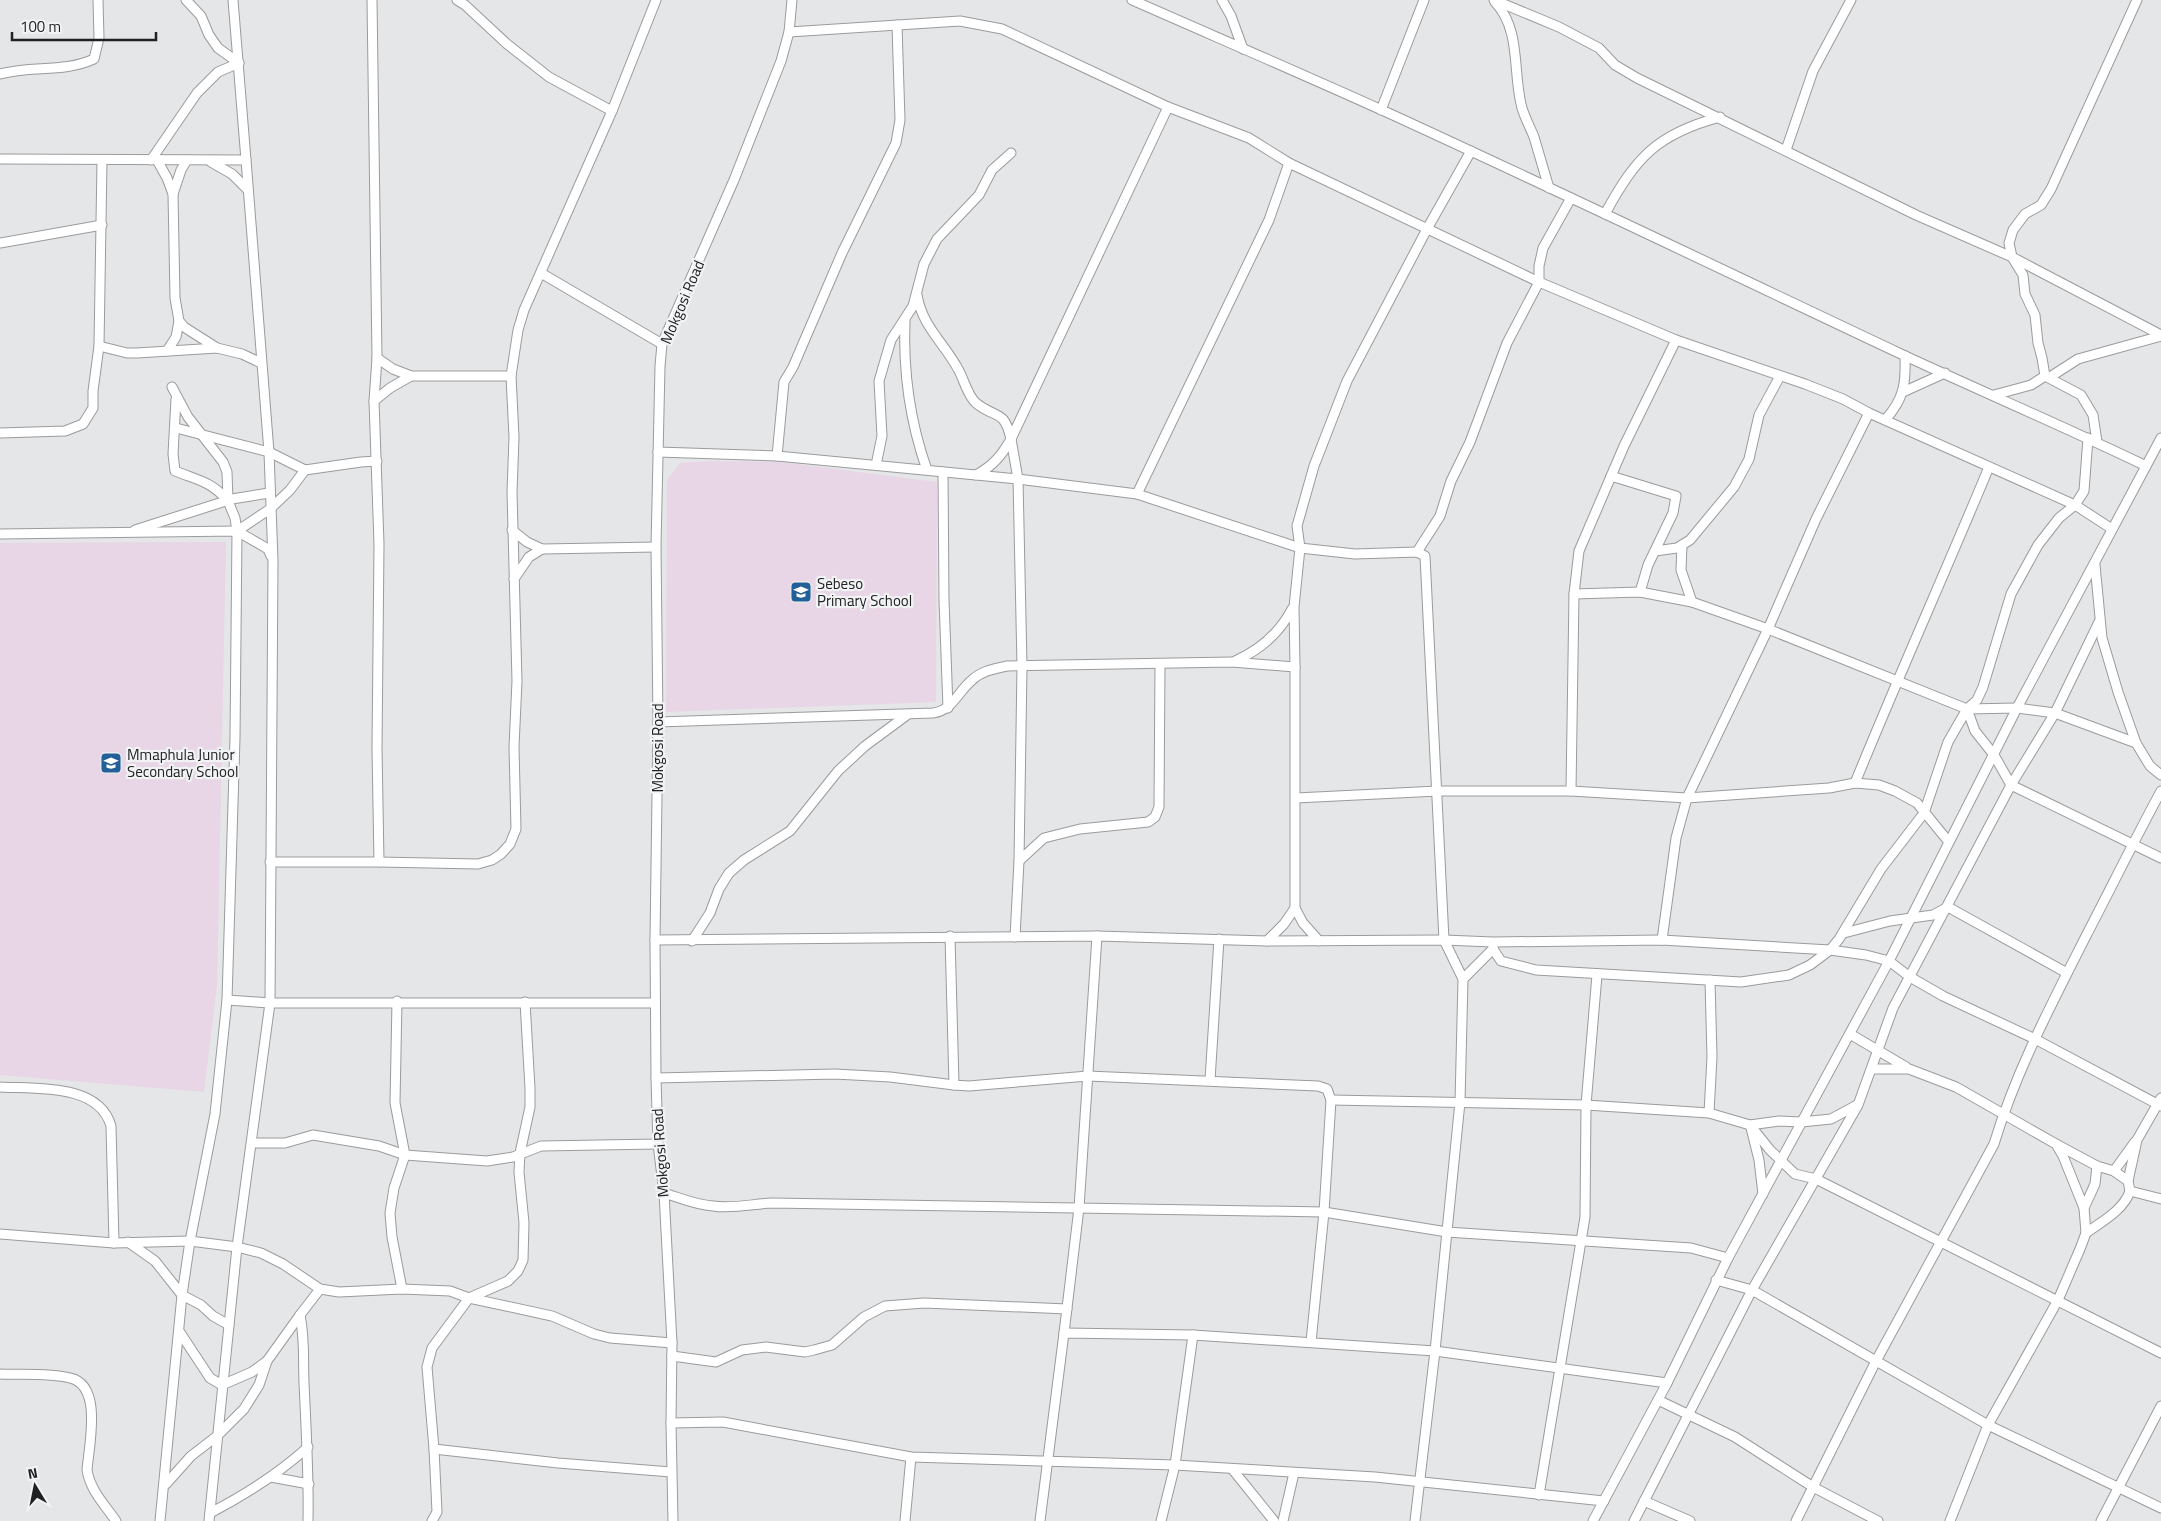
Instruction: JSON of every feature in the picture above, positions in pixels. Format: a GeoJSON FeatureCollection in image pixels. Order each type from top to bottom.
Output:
{"type":"FeatureCollection","features":[{"type":"Feature","properties":{"kind":"street"},"geometry":{"type":"LineString","coordinates":[[0,74],[25,68],[78,66],[94,59],[99,38],[98,0]]}},
{"type":"Feature","properties":{"kind":"street"},"geometry":{"type":"LineString","coordinates":[[186,0],[201,16],[208,36],[218,48],[239,63]]}},
{"type":"Feature","properties":{"kind":"street"},"geometry":{"type":"LineString","coordinates":[[210,1517],[237,1247],[270,1003],[273,560],[269,493],[269,452],[233,0]]}},
{"type":"Feature","properties":{"kind":"street"},"geometry":{"type":"LineString","coordinates":[[372,0],[377,358],[374,401],[379,544],[377,659],[379,862]]}},
{"type":"Feature","properties":{"kind":"street"},"geometry":{"type":"LineString","coordinates":[[457,0],[466,5],[507,44],[549,77],[612,111]]}},
{"type":"Feature","properties":{"kind":"street"},"geometry":{"type":"LineString","coordinates":[[270,862],[478,864],[492,860],[510,844],[516,829],[514,748],[517,681],[512,530],[514,437],[511,376],[518,330],[612,111],[656,0]]}},
{"type":"Feature","properties":{"kind":"street","name":"Mokgosi Road"},"geometry":{"type":"LineString","coordinates":[[673,1521],[671,1472],[672,1343],[664,1193],[658,1144],[655,1003],[658,722],[656,548],[658,390],[662,344],[734,180],[781,62],[789,32],[792,0]]}},
{"type":"Feature","properties":{"kind":"street"},"geometry":{"type":"LineString","coordinates":[[1132,0],[1471,151],[1905,356],[1994,395],[2024,412],[2093,440],[2146,466]]}},
{"type":"Feature","properties":{"kind":"street"},"geometry":{"type":"LineString","coordinates":[[1222,0],[1231,16],[1243,49]]}},
{"type":"Feature","properties":{"kind":"street"},"geometry":{"type":"LineString","coordinates":[[1381,110],[1424,0]]}},
{"type":"Feature","properties":{"kind":"street"},"geometry":{"type":"LineString","coordinates":[[1493,0],[1559,27],[1598,48],[1615,65],[1637,78],[1720,117],[1916,215],[2012,257],[2161,336]]}},
{"type":"Feature","properties":{"kind":"street"},"geometry":{"type":"LineString","coordinates":[[1493,0],[1509,22],[1515,46],[1522,108],[1533,135],[1549,188]]}},
{"type":"Feature","properties":{"kind":"street"},"geometry":{"type":"LineString","coordinates":[[1786,150],[1813,72],[1851,0]]}},
{"type":"Feature","properties":{"kind":"street"},"geometry":{"type":"LineString","coordinates":[[1493,946],[1501,961],[1509,965],[1536,970],[1741,982],[1789,975],[1810,965],[1830,950],[1844,933],[1881,869],[1924,813],[1948,742],[1983,688],[2011,594],[2038,545],[2059,518],[2074,505],[2084,491],[2093,440],[2093,414],[2081,395],[2047,376],[2038,343],[2035,315],[2025,294],[2023,275],[2012,257],[2009,243],[2013,230],[2026,214],[2040,205],[2051,189],[2137,0]]}},
{"type":"Feature","properties":{"kind":"street"},"geometry":{"type":"LineString","coordinates":[[789,32],[960,21],[1002,29],[1168,106],[1249,138],[1289,163],[1539,282],[1676,340],[1843,399],[1869,413],[2074,505],[2112,529]]}},
{"type":"Feature","properties":{"kind":"street"},"geometry":{"type":"LineString","coordinates":[[776,456],[784,382],[793,367],[842,252],[896,143],[900,120],[897,25]]}},
{"type":"Feature","properties":{"kind":"street"},"geometry":{"type":"LineString","coordinates":[[154,160],[197,93],[218,72],[239,63]]}},
{"type":"Feature","properties":{"kind":"street"},"geometry":{"type":"LineString","coordinates":[[976,475],[994,463],[1011,439],[1168,106]]}},
{"type":"Feature","properties":{"kind":"street"},"geometry":{"type":"LineString","coordinates":[[1605,214],[1637,164],[1658,143],[1692,125],[1720,117]]}},
{"type":"Feature","properties":{"kind":"street"},"geometry":{"type":"LineString","coordinates":[[1320,941],[1303,923],[1295,908],[1294,608],[1300,548],[1297,526],[1298,518],[1328,426],[1347,381],[1427,229],[1471,151]]}},
{"type":"Feature","properties":{"kind":"street"},"geometry":{"type":"LineString","coordinates":[[876,465],[882,436],[879,381],[891,340],[905,319],[916,295],[924,264],[937,240],[979,195],[992,170],[1010,153]]}},
{"type":"Feature","properties":{"kind":"street"},"geometry":{"type":"LineString","coordinates":[[0,159],[102,161],[246,160]]}},
{"type":"Feature","properties":{"kind":"street"},"geometry":{"type":"LineString","coordinates":[[154,160],[167,178],[173,194]]}},
{"type":"Feature","properties":{"kind":"street"},"geometry":{"type":"LineString","coordinates":[[168,351],[176,336],[178,321],[173,253],[173,194],[181,170],[187,160]]}},
{"type":"Feature","properties":{"kind":"street"},"geometry":{"type":"LineString","coordinates":[[208,160],[232,174],[248,190]]}},
{"type":"Feature","properties":{"kind":"street"},"geometry":{"type":"LineString","coordinates":[[0,433],[65,431],[83,424],[93,408],[93,392],[99,346],[102,161]]}},
{"type":"Feature","properties":{"kind":"street"},"geometry":{"type":"LineString","coordinates":[[1137,494],[1269,220],[1289,163]]}},
{"type":"Feature","properties":{"kind":"street"},"geometry":{"type":"LineString","coordinates":[[1417,552],[1440,516],[1451,481],[1470,442],[1507,343],[1539,282],[1539,266],[1543,248],[1571,198]]}},
{"type":"Feature","properties":{"kind":"street"},"geometry":{"type":"LineString","coordinates":[[0,243],[102,225]]}},
{"type":"Feature","properties":{"kind":"street"},"geometry":{"type":"LineString","coordinates":[[541,273],[662,344]]}},
{"type":"Feature","properties":{"kind":"street"},"geometry":{"type":"LineString","coordinates":[[916,295],[924,320],[958,368],[975,402],[997,413],[1005,420],[1011,439],[1018,479],[1022,666],[1019,861],[1015,936]]}},
{"type":"Feature","properties":{"kind":"street"},"geometry":{"type":"LineString","coordinates":[[905,319],[907,384],[918,447],[927,470]]}},
{"type":"Feature","properties":{"kind":"street"},"geometry":{"type":"LineString","coordinates":[[178,321],[184,327],[217,348]]}},
{"type":"Feature","properties":{"kind":"street"},"geometry":{"type":"LineString","coordinates":[[1994,395],[2031,386],[2078,360],[2161,336]]}},
{"type":"Feature","properties":{"kind":"street"},"geometry":{"type":"LineString","coordinates":[[1571,791],[1574,594],[1580,551],[1610,476],[1676,340]]}},
{"type":"Feature","properties":{"kind":"street"},"geometry":{"type":"LineString","coordinates":[[99,346],[127,353],[217,348],[242,354],[261,363]]}},
{"type":"Feature","properties":{"kind":"street"},"geometry":{"type":"LineString","coordinates":[[1885,420],[1895,409],[1903,392],[1906,374],[1905,356]]}},
{"type":"Feature","properties":{"kind":"street"},"geometry":{"type":"LineString","coordinates":[[377,358],[393,369],[411,376],[511,376]]}},
{"type":"Feature","properties":{"kind":"street"},"geometry":{"type":"LineString","coordinates":[[1903,392],[1945,373]]}},
{"type":"Feature","properties":{"kind":"street"},"geometry":{"type":"LineString","coordinates":[[374,401],[390,388],[411,376]]}},
{"type":"Feature","properties":{"kind":"street"},"geometry":{"type":"LineString","coordinates":[[1655,551],[1677,548],[1690,540],[1734,487],[1749,459],[1759,415],[1780,376]]}},
{"type":"Feature","properties":{"kind":"street"},"geometry":{"type":"LineString","coordinates":[[170,1521],[161,1517],[182,1295],[190,1241],[215,1114],[227,1000],[235,729],[237,531],[235,518],[228,501],[227,472],[176,397],[172,387]]}},
{"type":"Feature","properties":{"kind":"street"},"geometry":{"type":"LineString","coordinates":[[176,397],[176,428],[173,454],[175,471],[212,485],[228,501]]}},
{"type":"Feature","properties":{"kind":"street"},"geometry":{"type":"LineString","coordinates":[[1662,940],[1676,838],[1688,798],[1768,629],[1816,519],[1869,413]]}},
{"type":"Feature","properties":{"kind":"street"},"geometry":{"type":"LineString","coordinates":[[176,428],[269,452],[305,470],[361,462],[377,462]]}},
{"type":"Feature","properties":{"kind":"street"},"geometry":{"type":"LineString","coordinates":[[1593,1521],[1667,1383],[1716,1280],[1889,961],[1948,841],[2017,708],[2095,565],[2112,529],[2161,438]]}},
{"type":"Feature","properties":{"kind":"street"},"geometry":{"type":"LineString","coordinates":[[658,452],[776,456],[1018,479],[1137,494],[1300,548],[1355,554],[1417,552],[1425,556],[1444,940],[1463,979],[1460,1102],[1436,1351],[1415,1521]]}},
{"type":"Feature","properties":{"kind":"street"},"geometry":{"type":"LineString","coordinates":[[1856,783],[1896,682],[1939,588],[1989,467]]}},
{"type":"Feature","properties":{"kind":"street"},"geometry":{"type":"LineString","coordinates":[[237,531],[270,509],[290,490],[305,470]]}},
{"type":"Feature","properties":{"kind":"street"},"geometry":{"type":"LineString","coordinates":[[943,472],[944,600],[948,708]]}},
{"type":"Feature","properties":{"kind":"street"},"geometry":{"type":"LineString","coordinates":[[1610,476],[1676,496],[1673,514],[1655,551],[1640,592]]}},
{"type":"Feature","properties":{"kind":"street"},"geometry":{"type":"LineString","coordinates":[[125,533],[228,501],[269,493]]}},
{"type":"Feature","properties":{"kind":"street"},"geometry":{"type":"LineString","coordinates":[[512,530],[527,542],[542,549],[656,548]]}},
{"type":"Feature","properties":{"kind":"street"},"geometry":{"type":"LineString","coordinates":[[0,534],[237,531],[268,548],[273,560]]}},
{"type":"Feature","properties":{"kind":"street"},"geometry":{"type":"LineString","coordinates":[[1682,545],[1681,570],[1692,602]]}},
{"type":"Feature","properties":{"kind":"street"},"geometry":{"type":"LineString","coordinates":[[514,579],[529,557],[542,549]]}},
{"type":"Feature","properties":{"kind":"street"},"geometry":{"type":"LineString","coordinates":[[2095,565],[2099,622],[2118,692],[2136,743],[2150,766],[2161,774]]}},
{"type":"Feature","properties":{"kind":"street"},"geometry":{"type":"LineString","coordinates":[[1574,594],[1640,592],[1692,602],[1768,629],[1967,710],[2017,708],[2055,713],[2136,743]]}},
{"type":"Feature","properties":{"kind":"street"},"geometry":{"type":"LineString","coordinates":[[1232,662],[1250,655],[1272,637],[1284,625],[1294,608]]}},
{"type":"Feature","properties":{"kind":"street"},"geometry":{"type":"LineString","coordinates":[[1634,1521],[1752,1290],[1858,1105],[1893,1008],[2012,785],[2055,713],[2099,622]]}},
{"type":"Feature","properties":{"kind":"street"},"geometry":{"type":"LineString","coordinates":[[658,722],[933,713],[948,708],[972,679],[987,670],[1007,666],[1232,662],[1295,667]]}},
{"type":"Feature","properties":{"kind":"street"},"geometry":{"type":"LineString","coordinates":[[1019,861],[1044,838],[1058,833],[1080,829],[1138,825],[1148,822],[1155,817],[1159,807],[1160,664]]}},
{"type":"Feature","properties":{"kind":"street"},"geometry":{"type":"LineString","coordinates":[[1967,710],[1975,731],[1994,755],[2012,785],[2161,858]]}},
{"type":"Feature","properties":{"kind":"street"},"geometry":{"type":"LineString","coordinates":[[692,941],[710,913],[728,873],[744,860],[790,830],[838,771],[865,746],[907,715]]}},
{"type":"Feature","properties":{"kind":"street"},"geometry":{"type":"LineString","coordinates":[[1296,798],[1438,791],[1571,791],[1688,798],[1829,788],[1856,783],[1879,785],[1917,803],[1948,841]]}},
{"type":"Feature","properties":{"kind":"street"},"geometry":{"type":"LineString","coordinates":[[1796,1521],[1876,1360],[1994,1144],[2003,1113],[2034,1039],[2132,843],[2161,791]]}},
{"type":"Feature","properties":{"kind":"street"},"geometry":{"type":"LineString","coordinates":[[1844,933],[1890,921],[1933,914],[1948,907]]}},
{"type":"Feature","properties":{"kind":"street"},"geometry":{"type":"LineString","coordinates":[[1948,907],[2067,973]]}},
{"type":"Feature","properties":{"kind":"street"},"geometry":{"type":"LineString","coordinates":[[1267,941],[1284,924],[1295,908]]}},
{"type":"Feature","properties":{"kind":"street"},"geometry":{"type":"LineString","coordinates":[[950,936],[954,1085]]}},
{"type":"Feature","properties":{"kind":"street"},"geometry":{"type":"LineString","coordinates":[[655,940],[1097,936],[1267,941],[1444,940],[1493,946],[1662,940],[1830,950],[1866,955],[1889,961],[1910,977],[1943,996],[2034,1039],[2160,1103],[2137,1140],[2114,1171]]}},
{"type":"Feature","properties":{"kind":"street"},"geometry":{"type":"LineString","coordinates":[[1040,1521],[1078,1208],[1097,936]]}},
{"type":"Feature","properties":{"kind":"street"},"geometry":{"type":"LineString","coordinates":[[1210,1080],[1219,939]]}},
{"type":"Feature","properties":{"kind":"street"},"geometry":{"type":"LineString","coordinates":[[1463,979],[1493,946]]}},
{"type":"Feature","properties":{"kind":"street"},"geometry":{"type":"LineString","coordinates":[[1539,1494],[1585,1217],[1586,1105],[1597,975]]}},
{"type":"Feature","properties":{"kind":"street"},"geometry":{"type":"LineString","coordinates":[[1709,1113],[1712,1057],[1710,980]]}},
{"type":"Feature","properties":{"kind":"street"},"geometry":{"type":"LineString","coordinates":[[227,1000],[270,1003],[655,1003]]}},
{"type":"Feature","properties":{"kind":"street"},"geometry":{"type":"LineString","coordinates":[[397,1002],[394,1094],[405,1155],[394,1188],[390,1213],[392,1237],[402,1289]]}},
{"type":"Feature","properties":{"kind":"street"},"geometry":{"type":"LineString","coordinates":[[432,1521],[437,1512],[427,1367],[432,1348],[469,1298],[508,1281],[518,1271],[523,1260],[525,1248],[519,1172],[520,1153],[530,1107],[525,1002]]}},
{"type":"Feature","properties":{"kind":"street"},"geometry":{"type":"LineString","coordinates":[[1850,1034],[1909,1069],[1956,1087],[2056,1144],[2097,1166],[2114,1171],[2128,1181]]}},
{"type":"Feature","properties":{"kind":"street"},"geometry":{"type":"LineString","coordinates":[[1872,1068],[1909,1069]]}},
{"type":"Feature","properties":{"kind":"street"},"geometry":{"type":"LineString","coordinates":[[656,1078],[835,1074],[890,1076],[968,1086],[1088,1076],[1210,1080],[1318,1086],[1327,1089],[1331,1100],[1324,1212],[1312,1342]]}},
{"type":"Feature","properties":{"kind":"street"},"geometry":{"type":"LineString","coordinates":[[0,1087],[67,1091],[89,1099],[102,1109],[108,1117],[110,1126],[114,1243]]}},
{"type":"Feature","properties":{"kind":"street"},"geometry":{"type":"LineString","coordinates":[[1331,1100],[1586,1105],[1709,1113],[1750,1125],[1779,1121],[1801,1122],[1831,1119],[1858,1105]]}},
{"type":"Feature","properties":{"kind":"street"},"geometry":{"type":"LineString","coordinates":[[1750,1125],[1770,1150],[1795,1174],[1816,1179],[2161,1353]]}},
{"type":"Feature","properties":{"kind":"street"},"geometry":{"type":"LineString","coordinates":[[1750,1125],[1759,1160],[1763,1194]]}},
{"type":"Feature","properties":{"kind":"street"},"geometry":{"type":"LineString","coordinates":[[252,1143],[285,1143],[313,1135],[379,1146],[405,1155],[487,1161],[500,1160],[541,1146],[658,1144]]}},
{"type":"Feature","properties":{"kind":"street"},"geometry":{"type":"LineString","coordinates":[[2086,1233],[2116,1210],[2128,1196],[2130,1191],[2128,1181],[2137,1140]]}},
{"type":"Feature","properties":{"kind":"street"},"geometry":{"type":"LineString","coordinates":[[1950,1521],[1988,1425],[2058,1300],[2086,1233],[2084,1208],[2064,1156],[2056,1144]]}},
{"type":"Feature","properties":{"kind":"street"},"geometry":{"type":"LineString","coordinates":[[2084,1208],[2095,1184],[2097,1166]]}},
{"type":"Feature","properties":{"kind":"street"},"geometry":{"type":"LineString","coordinates":[[2130,1191],[2161,1199]]}},
{"type":"Feature","properties":{"kind":"street"},"geometry":{"type":"LineString","coordinates":[[664,1193],[713,1206],[772,1203],[1324,1212],[1446,1232],[1691,1248],[1728,1258]]}},
{"type":"Feature","properties":{"kind":"street"},"geometry":{"type":"LineString","coordinates":[[0,1234],[114,1243],[190,1241],[237,1247],[261,1253],[283,1264],[320,1289],[340,1292],[402,1289],[450,1292],[552,1316],[602,1336],[672,1343]]}},
{"type":"Feature","properties":{"kind":"street"},"geometry":{"type":"LineString","coordinates":[[128,1242],[155,1261],[182,1295],[201,1305],[213,1316],[229,1325]]}},
{"type":"Feature","properties":{"kind":"street"},"geometry":{"type":"LineString","coordinates":[[1716,1280],[1752,1290],[1988,1425],[2161,1508]]}},
{"type":"Feature","properties":{"kind":"street"},"geometry":{"type":"LineString","coordinates":[[165,1484],[191,1456],[217,1436],[251,1399],[267,1361],[320,1289]]}},
{"type":"Feature","properties":{"kind":"street"},"geometry":{"type":"LineString","coordinates":[[672,1356],[716,1362],[742,1350],[766,1347],[805,1352],[814,1350],[832,1345],[864,1317],[885,1306],[924,1303],[1067,1309]]}},
{"type":"Feature","properties":{"kind":"street"},"geometry":{"type":"LineString","coordinates":[[300,1315],[304,1337],[303,1372],[309,1484],[308,1521]]}},
{"type":"Feature","properties":{"kind":"street"},"geometry":{"type":"LineString","coordinates":[[179,1331],[210,1378],[222,1385]]}},
{"type":"Feature","properties":{"kind":"street"},"geometry":{"type":"LineString","coordinates":[[1064,1333],[1193,1335],[1436,1351],[1560,1366],[1667,1383]]}},
{"type":"Feature","properties":{"kind":"street"},"geometry":{"type":"LineString","coordinates":[[1162,1521],[1175,1465],[1193,1335]]}},
{"type":"Feature","properties":{"kind":"street"},"geometry":{"type":"LineString","coordinates":[[222,1385],[252,1372],[267,1361]]}},
{"type":"Feature","properties":{"kind":"street"},"geometry":{"type":"LineString","coordinates":[[0,1374],[72,1378],[85,1386],[92,1403],[87,1470],[88,1480],[92,1489],[116,1521]]}},
{"type":"Feature","properties":{"kind":"street"},"geometry":{"type":"LineString","coordinates":[[1658,1400],[1735,1437],[1813,1487],[1878,1521]]}},
{"type":"Feature","properties":{"kind":"street"},"geometry":{"type":"LineString","coordinates":[[2101,1521],[2161,1406]]}},
{"type":"Feature","properties":{"kind":"street"},"geometry":{"type":"LineString","coordinates":[[671,1423],[723,1422],[911,1456],[1175,1465],[1421,1481],[1604,1501]]}},
{"type":"Feature","properties":{"kind":"street"},"geometry":{"type":"LineString","coordinates":[[210,1517],[272,1477],[308,1447]]}},
{"type":"Feature","properties":{"kind":"street"},"geometry":{"type":"LineString","coordinates":[[434,1449],[558,1463],[671,1472]]}},
{"type":"Feature","properties":{"kind":"street"},"geometry":{"type":"LineString","coordinates":[[905,1521],[911,1456]]}},
{"type":"Feature","properties":{"kind":"street"},"geometry":{"type":"LineString","coordinates":[[1234,1470],[1274,1521]]}},
{"type":"Feature","properties":{"kind":"street"},"geometry":{"type":"LineString","coordinates":[[1283,1521],[1294,1473]]}},
{"type":"Feature","properties":{"kind":"street"},"geometry":{"type":"LineString","coordinates":[[272,1477],[309,1484]]}},
{"type":"Feature","properties":{"kind":"street"},"geometry":{"type":"LineString","coordinates":[[1644,1501],[1690,1521]]}},
{"type":"Feature","properties":{"kind":"shaded area","name":"Sebeso Primary School"},"geometry":{"type":"Polygon","coordinates":[[[711,461],[780,462],[937,482],[936,702],[666,712],[667,480],[680,463],[711,461]]]}},
{"type":"Feature","properties":{"kind":"shaded area","name":"Mmaphula Junior Secondary School"},"geometry":{"type":"Polygon","coordinates":[[[226,542],[217,984],[204,1092],[0,1075],[0,543],[226,542]]]}},
{"type":"Feature","properties":{"kind":"place","name":"Sebeso Primary School"},"geometry":{"type":"Point","coordinates":[801,592]}},
{"type":"Feature","properties":{"kind":"place","name":"Mmaphula Junior Secondary School"},"geometry":{"type":"Point","coordinates":[111,763]}}]}
